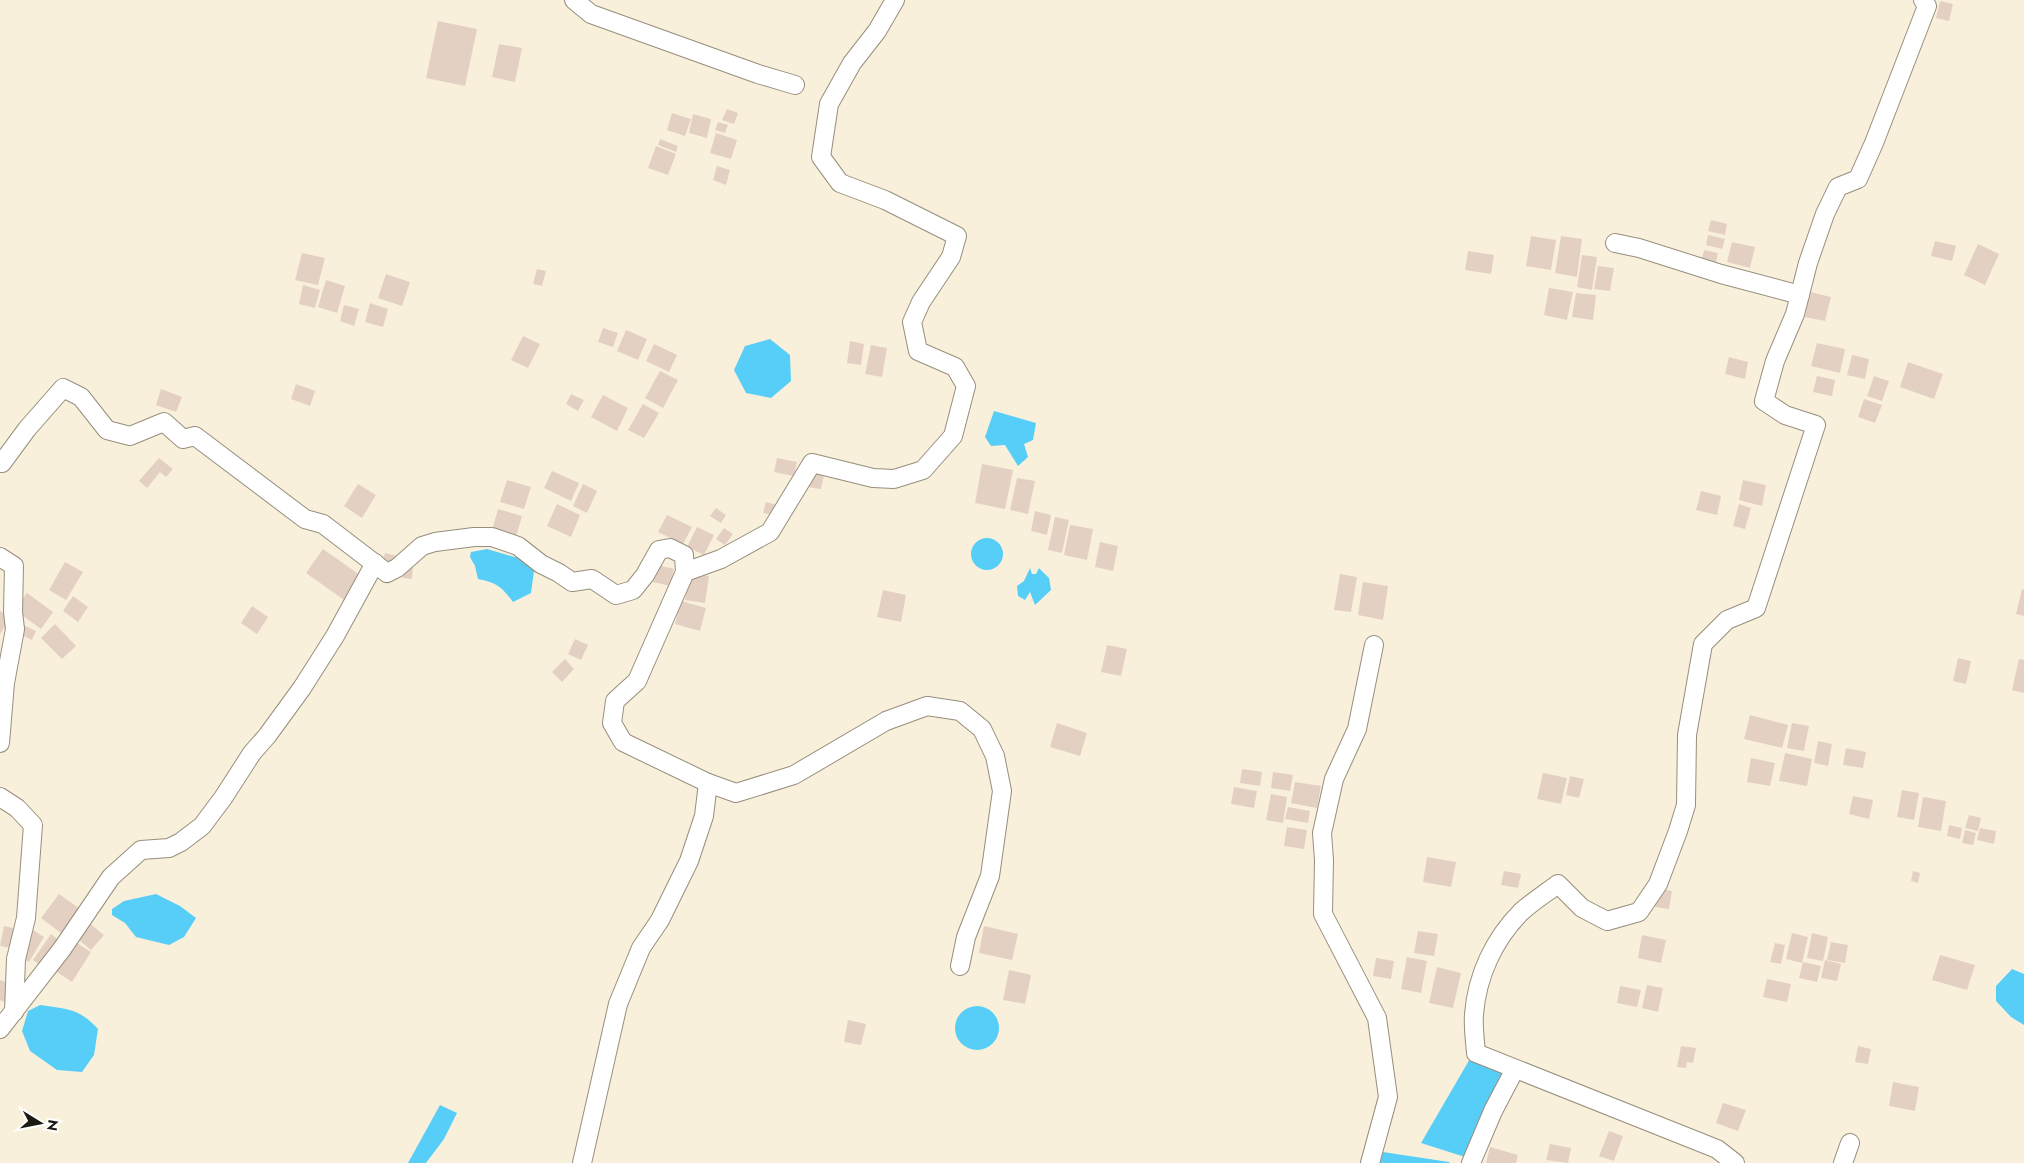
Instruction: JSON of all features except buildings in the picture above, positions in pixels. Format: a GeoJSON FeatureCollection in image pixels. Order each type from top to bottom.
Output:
{"type":"FeatureCollection","features":[{"type":"Feature","properties":{"kind":"street"},"geometry":{"type":"LineString","coordinates":[[574,0],[591,14],[758,74],[795,85]]}},
{"type":"Feature","properties":{"kind":"street"},"geometry":{"type":"LineString","coordinates":[[685,572],[721,559],[770,532],[812,463],[873,478],[894,478],[923,470],[952,436],[966,386],[955,367],[918,351],[912,322],[921,302],[951,257],[956,236],[885,200],[840,183],[821,157],[829,104],[852,63],[877,31],[895,0]]}},
{"type":"Feature","properties":{"kind":"street"},"geometry":{"type":"LineString","coordinates":[[1735,1163],[1717,1149],[1476,1053],[1474,1015],[1478,989],[1485,964],[1494,947],[1521,912],[1558,884],[1582,908],[1607,921],[1638,912],[1658,884],[1686,805],[1687,735],[1703,644],[1727,620],[1756,608],[1816,425],[1785,415],[1764,401],[1775,361],[1795,314],[1808,262],[1822,222],[1838,187],[1858,179],[1874,143],[1927,6],[1923,0]]}},
{"type":"Feature","properties":{"kind":"street"},"geometry":{"type":"LineString","coordinates":[[1615,243],[1639,248],[1721,274],[1800,294]]}},
{"type":"Feature","properties":{"kind":"street"},"geometry":{"type":"LineString","coordinates":[[0,463],[2,463],[27,429],[63,388],[81,397],[107,430],[130,436],[164,422],[183,439],[195,436],[305,519],[323,524],[387,572],[397,568],[422,546],[435,542],[474,537],[492,537],[518,546],[541,564],[572,582],[592,579],[616,595],[633,590],[645,575],[659,550],[670,548],[684,555],[685,572],[637,681],[615,701],[612,723],[623,742],[708,783],[736,793],[794,775],[886,721],[927,706],[960,711],[982,729],[995,756],[1002,791],[990,876],[966,937],[960,966]]}},
{"type":"Feature","properties":{"kind":"street"},"geometry":{"type":"LineString","coordinates":[[0,557],[14,566],[13,612],[15,629],[5,683],[0,743]]}},
{"type":"Feature","properties":{"kind":"street"},"geometry":{"type":"LineString","coordinates":[[0,1029],[62,949],[111,877],[141,850],[169,848],[181,842],[202,826],[223,798],[252,753],[267,736],[302,688],[335,636],[375,563]]}},
{"type":"Feature","properties":{"kind":"street"},"geometry":{"type":"LineString","coordinates":[[1370,1163],[1388,1097],[1377,1018],[1323,914],[1324,860],[1322,833],[1334,779],[1357,729],[1374,645]]}},
{"type":"Feature","properties":{"kind":"street"},"geometry":{"type":"LineString","coordinates":[[582,1163],[618,1004],[641,948],[660,920],[690,861],[704,816],[708,783]]}},
{"type":"Feature","properties":{"kind":"street"},"geometry":{"type":"LineString","coordinates":[[0,797],[17,808],[33,825],[26,918],[16,959],[14,1013]]}},
{"type":"Feature","properties":{"kind":"street"},"geometry":{"type":"LineString","coordinates":[[1471,1163],[1493,1111],[1515,1069]]}},
{"type":"Feature","properties":{"kind":"street"},"geometry":{"type":"LineString","coordinates":[[1844,1163],[1850,1143]]}},
{"type":"Feature","properties":{"kind":"water"},"geometry":{"type":"Polygon","coordinates":[[[770,339],[790,355],[791,381],[771,398],[746,393],[734,370],[745,346],[770,339]]]}},
{"type":"Feature","properties":{"kind":"water"},"geometry":{"type":"Polygon","coordinates":[[[994,411],[1036,423],[1033,440],[1024,444],[1028,457],[1018,466],[1005,445],[991,446],[985,437],[994,411]]]}},
{"type":"Feature","properties":{"kind":"water"},"geometry":{"type":"Polygon","coordinates":[[[987,538],[998,543],[1003,554],[998,565],[987,570],[976,565],[971,554],[976,543],[987,538]]]}},
{"type":"Feature","properties":{"kind":"water"},"geometry":{"type":"Polygon","coordinates":[[[487,549],[525,560],[534,571],[531,593],[513,602],[498,586],[478,579],[475,566],[470,557],[471,552],[487,549]]]}},
{"type":"Feature","properties":{"kind":"water"},"geometry":{"type":"Polygon","coordinates":[[[1030,568],[1032,574],[1036,574],[1039,568],[1049,578],[1051,590],[1035,605],[1030,592],[1025,600],[1018,596],[1017,586],[1024,581],[1030,568]]]}},
{"type":"Feature","properties":{"kind":"water"},"geometry":{"type":"Polygon","coordinates":[[[156,894],[180,906],[196,918],[184,937],[169,945],[136,937],[125,923],[112,915],[112,909],[124,901],[156,894]]]}},
{"type":"Feature","properties":{"kind":"water"},"geometry":{"type":"Polygon","coordinates":[[[2012,969],[2024,974],[2024,1025],[2011,1017],[1996,1001],[1996,986],[2012,969]]]}},
{"type":"Feature","properties":{"kind":"water"},"geometry":{"type":"Polygon","coordinates":[[[40,1005],[78,1013],[98,1029],[94,1055],[82,1072],[57,1070],[30,1051],[22,1031],[28,1011],[40,1005]]]}},
{"type":"Feature","properties":{"kind":"water"},"geometry":{"type":"Polygon","coordinates":[[[981,1006],[993,1012],[998,1019],[998,1037],[993,1044],[986,1049],[973,1050],[965,1047],[958,1040],[955,1024],[958,1016],[965,1009],[981,1006]]]}},
{"type":"Feature","properties":{"kind":"water"},"geometry":{"type":"Polygon","coordinates":[[[1471,1057],[1504,1070],[1465,1157],[1421,1143],[1471,1057]]]}},
{"type":"Feature","properties":{"kind":"water"},"geometry":{"type":"Polygon","coordinates":[[[440,1105],[457,1113],[444,1139],[426,1163],[408,1163],[440,1105]]]}},
{"type":"Feature","properties":{"kind":"water"},"geometry":{"type":"Polygon","coordinates":[[[1383,1152],[1449,1162],[1450,1163],[1380,1163],[1383,1152]]]}}]}
